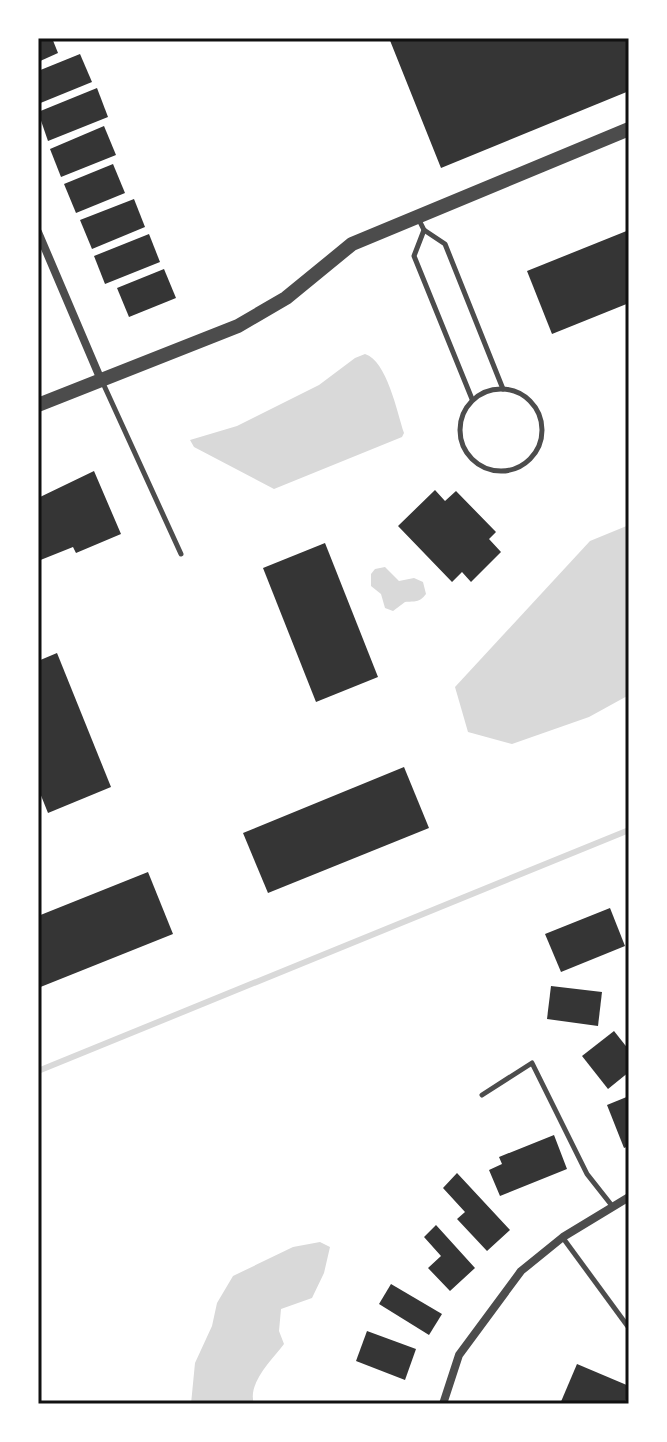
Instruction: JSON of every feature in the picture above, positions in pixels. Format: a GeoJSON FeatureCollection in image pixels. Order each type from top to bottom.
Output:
{"type":"FeatureCollection","features":[{"type":"Feature","properties":{"kind":"street"},"geometry":{"type":"LineString","coordinates":[[38,405],[238,326],[286,298],[352,244],[629,129]]}},
{"type":"Feature","properties":{"kind":"street"},"geometry":{"type":"LineString","coordinates":[[38,232],[101,380]]}},
{"type":"Feature","properties":{"kind":"street"},"geometry":{"type":"LineString","coordinates":[[443,1404],[459,1355],[521,1271],[563,1237],[629,1197]]}},
{"type":"Feature","properties":{"kind":"lane"},"geometry":{"type":"LineString","coordinates":[[417,215],[424,230],[445,244],[503,389]]}},
{"type":"Feature","properties":{"kind":"lane"},"geometry":{"type":"LineString","coordinates":[[424,230],[414,256],[472,399]]}},
{"type":"Feature","properties":{"kind":"lane"},"geometry":{"type":"LineString","coordinates":[[101,380],[181,554]]}},
{"type":"Feature","properties":{"kind":"lane"},"geometry":{"type":"LineString","coordinates":[[503,389],[523,395],[533,404],[540,416],[540,444],[523,466],[497,472],[483,468],[469,457],[458,431],[464,410],[472,399],[484,392],[503,389]]}},
{"type":"Feature","properties":{"kind":"lane"},"geometry":{"type":"LineString","coordinates":[[482,1095],[532,1063],[587,1174],[613,1207]]}},
{"type":"Feature","properties":{"kind":"lane"},"geometry":{"type":"LineString","coordinates":[[563,1237],[629,1328]]}},
{"type":"Feature","properties":{"kind":"shaded area"},"geometry":{"type":"Polygon","coordinates":[[[365,354],[373,359],[385,377],[404,433],[402,437],[274,489],[194,447],[190,440],[237,426],[319,385],[365,354]]]}},
{"type":"Feature","properties":{"kind":"shaded area"},"geometry":{"type":"Polygon","coordinates":[[[629,525],[629,695],[589,717],[512,744],[468,732],[455,687],[590,541],[629,525]]]}},
{"type":"Feature","properties":{"kind":"shaded area"},"geometry":{"type":"Polygon","coordinates":[[[385,567],[399,581],[414,578],[423,582],[426,594],[419,600],[405,602],[393,611],[385,608],[381,594],[371,586],[371,574],[375,569],[385,567]]]}},
{"type":"Feature","properties":{"kind":"shaded area"},"geometry":{"type":"Polygon","coordinates":[[[320,1242],[330,1247],[324,1273],[312,1298],[281,1309],[279,1331],[284,1344],[257,1380],[254,1404],[191,1404],[195,1363],[212,1326],[217,1303],[233,1276],[293,1247],[320,1242]]]}},
{"type":"Feature","properties":{"kind":"building"},"geometry":{"type":"Polygon","coordinates":[[[38,38],[52,38],[58,53],[38,62],[38,38]]]}},
{"type":"Feature","properties":{"kind":"building"},"geometry":{"type":"Polygon","coordinates":[[[389,38],[629,38],[629,91],[441,168],[389,38]]]}},
{"type":"Feature","properties":{"kind":"building"},"geometry":{"type":"Polygon","coordinates":[[[80,54],[92,82],[38,104],[38,71],[80,54]]]}},
{"type":"Feature","properties":{"kind":"building"},"geometry":{"type":"Polygon","coordinates":[[[97,88],[108,117],[48,141],[38,112],[97,88]]]}},
{"type":"Feature","properties":{"kind":"building"},"geometry":{"type":"Polygon","coordinates":[[[104,126],[116,155],[61,177],[50,149],[104,126]]]}},
{"type":"Feature","properties":{"kind":"building"},"geometry":{"type":"Polygon","coordinates":[[[113,164],[125,193],[76,213],[64,184],[113,164]]]}},
{"type":"Feature","properties":{"kind":"building"},"geometry":{"type":"Polygon","coordinates":[[[134,199],[145,227],[92,249],[80,220],[134,199]]]}},
{"type":"Feature","properties":{"kind":"building"},"geometry":{"type":"Polygon","coordinates":[[[629,230],[629,303],[552,334],[527,271],[629,230]]]}},
{"type":"Feature","properties":{"kind":"building"},"geometry":{"type":"Polygon","coordinates":[[[149,234],[160,262],[105,284],[94,256],[149,234]]]}},
{"type":"Feature","properties":{"kind":"building"},"geometry":{"type":"Polygon","coordinates":[[[164,269],[176,298],[129,317],[117,288],[164,269]]]}},
{"type":"Feature","properties":{"kind":"building"},"geometry":{"type":"Polygon","coordinates":[[[94,471],[121,534],[76,553],[73,547],[38,561],[38,498],[94,471]]]}},
{"type":"Feature","properties":{"kind":"building"},"geometry":{"type":"Polygon","coordinates":[[[435,490],[445,501],[456,491],[496,532],[489,539],[501,552],[471,582],[462,572],[452,582],[398,526],[435,490]]]}},
{"type":"Feature","properties":{"kind":"building"},"geometry":{"type":"Polygon","coordinates":[[[325,543],[378,677],[316,702],[263,568],[325,543]]]}},
{"type":"Feature","properties":{"kind":"building"},"geometry":{"type":"Polygon","coordinates":[[[57,653],[111,787],[48,813],[38,788],[38,661],[57,653]]]}},
{"type":"Feature","properties":{"kind":"building"},"geometry":{"type":"Polygon","coordinates":[[[404,767],[429,828],[268,893],[243,833],[404,767]]]}},
{"type":"Feature","properties":{"kind":"building"},"geometry":{"type":"Polygon","coordinates":[[[148,872],[173,934],[38,988],[38,916],[148,872]]]}},
{"type":"Feature","properties":{"kind":"building"},"geometry":{"type":"Polygon","coordinates":[[[610,908],[625,946],[561,972],[545,934],[610,908]]]}},
{"type":"Feature","properties":{"kind":"building"},"geometry":{"type":"Polygon","coordinates":[[[551,986],[602,992],[598,1026],[547,1019],[551,986]]]}},
{"type":"Feature","properties":{"kind":"building"},"geometry":{"type":"Polygon","coordinates":[[[614,1031],[629,1050],[629,1072],[608,1089],[582,1056],[614,1031]]]}},
{"type":"Feature","properties":{"kind":"building"},"geometry":{"type":"Polygon","coordinates":[[[629,1096],[629,1146],[624,1148],[607,1105],[629,1096]]]}},
{"type":"Feature","properties":{"kind":"building"},"geometry":{"type":"Polygon","coordinates":[[[554,1135],[567,1169],[500,1196],[489,1170],[502,1164],[499,1157],[554,1135]]]}},
{"type":"Feature","properties":{"kind":"building"},"geometry":{"type":"Polygon","coordinates":[[[457,1173],[510,1230],[487,1251],[457,1219],[465,1212],[443,1188],[457,1173]]]}},
{"type":"Feature","properties":{"kind":"building"},"geometry":{"type":"Polygon","coordinates":[[[436,1225],[475,1268],[450,1291],[428,1268],[441,1256],[424,1237],[436,1225]]]}},
{"type":"Feature","properties":{"kind":"building"},"geometry":{"type":"Polygon","coordinates":[[[391,1284],[442,1314],[429,1335],[379,1304],[391,1284]]]}},
{"type":"Feature","properties":{"kind":"building"},"geometry":{"type":"Polygon","coordinates":[[[367,1331],[416,1349],[405,1380],[356,1361],[367,1331]]]}},
{"type":"Feature","properties":{"kind":"building"},"geometry":{"type":"Polygon","coordinates":[[[577,1364],[629,1386],[625,1404],[560,1404],[577,1364]]]}},
{"type":"Feature","properties":{"kind":"waterway"},"geometry":{"type":"LineString","coordinates":[[38,1071],[629,830]]}}]}
